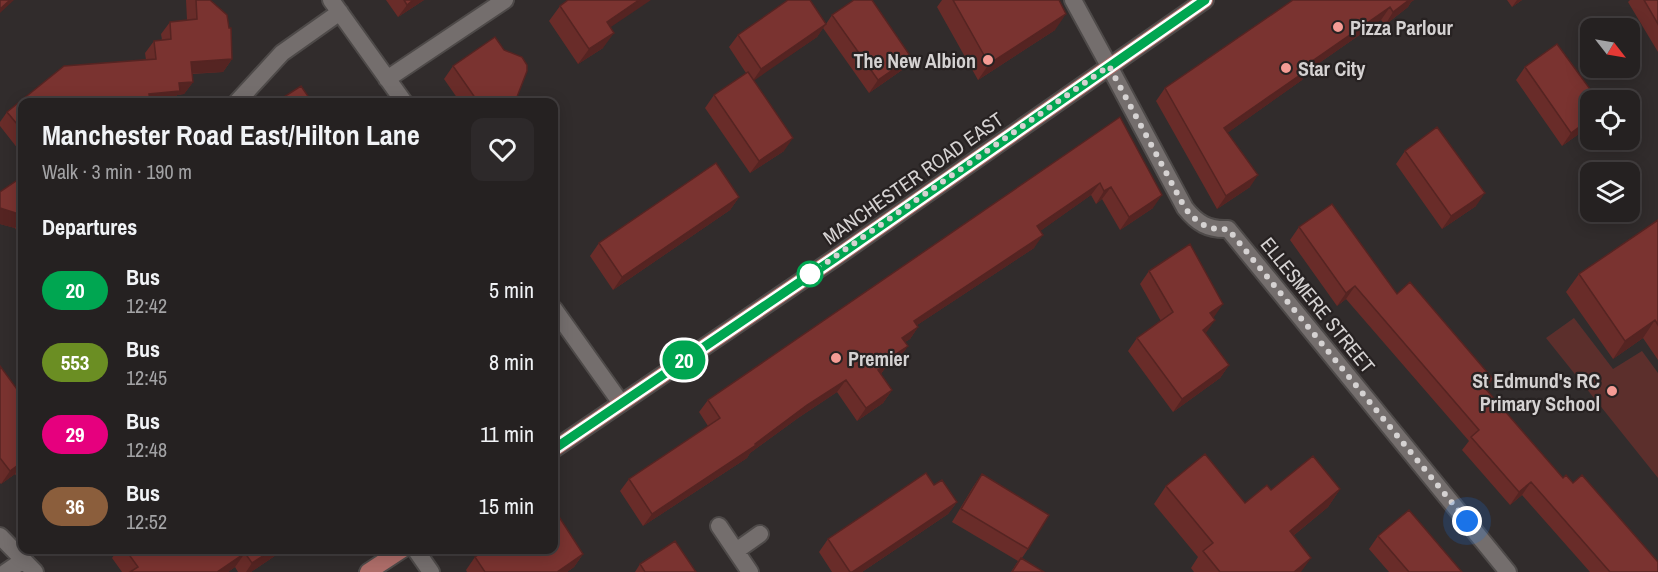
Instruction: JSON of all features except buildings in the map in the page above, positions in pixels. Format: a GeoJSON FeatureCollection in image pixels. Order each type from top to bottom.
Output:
{"type":"FeatureCollection","features":[{"type":"Feature","properties":{"kind":"main road","name":"MANCHESTER ROAD EAST"},"geometry":{"type":"LineString","coordinates":[[558,446],[835,258],[1205,0]]}},
{"type":"Feature","properties":{"kind":"main road"},"geometry":{"type":"LineString","coordinates":[[368,572],[395,554]]}},
{"type":"Feature","properties":{"kind":"street"},"geometry":{"type":"LineString","coordinates":[[387,79],[505,0]]}},
{"type":"Feature","properties":{"kind":"street","name":"ELLESMERE STREET"},"geometry":{"type":"LineString","coordinates":[[1073,0],[1185,208],[1194,219],[1207,227],[1216,230],[1228,229],[1508,572]]}},
{"type":"Feature","properties":{"kind":"street"},"geometry":{"type":"LineString","coordinates":[[241,98],[282,53],[336,6],[401,98]]}},
{"type":"Feature","properties":{"kind":"street"},"geometry":{"type":"LineString","coordinates":[[558,315],[621,403]]}},
{"type":"Feature","properties":{"kind":"street"},"geometry":{"type":"LineString","coordinates":[[719,526],[750,572]]}},
{"type":"Feature","properties":{"kind":"street"},"geometry":{"type":"LineString","coordinates":[[736,551],[760,534]]}},
{"type":"Feature","properties":{"kind":"street"},"geometry":{"type":"LineString","coordinates":[[0,536],[35,572]]}},
{"type":"Feature","properties":{"kind":"street"},"geometry":{"type":"LineString","coordinates":[[418,554],[431,572]]}},
{"type":"Feature","properties":{"kind":"street"},"geometry":{"type":"LineString","coordinates":[[6,572],[22,561]]}},
{"type":"Feature","properties":{"kind":"shaded area"},"geometry":{"type":"Polygon","coordinates":[[[1574,318],[1613,369],[1642,351],[1658,373],[1658,478],[1546,338],[1574,318]]]}},
{"type":"Feature","properties":{"kind":"bus line","name":"20"},"geometry":{"type":"LineString","coordinates":[[558,446],[835,258],[1205,0]]}},
{"type":"Feature","properties":{"kind":"place","name":"Pizza Parlour"},"geometry":{"type":"Point","coordinates":[1338,27]}},
{"type":"Feature","properties":{"kind":"place","name":"The New Albion"},"geometry":{"type":"Point","coordinates":[988,60]}},
{"type":"Feature","properties":{"kind":"place","name":"Star City"},"geometry":{"type":"Point","coordinates":[1286,68]}},
{"type":"Feature","properties":{"kind":"place","name":"Premier"},"geometry":{"type":"Point","coordinates":[836,358]}},
{"type":"Feature","properties":{"kind":"place","name":"St Edmund's RC Primary School"},"geometry":{"type":"Point","coordinates":[1612,391]}},
{"type":"Feature","properties":{"kind":"route"},"geometry":{"type":"LineString","coordinates":[[810,274],[1109,66],[1185,208],[1194,219],[1207,227],[1216,230],[1228,229],[1467,521]]}}]}
